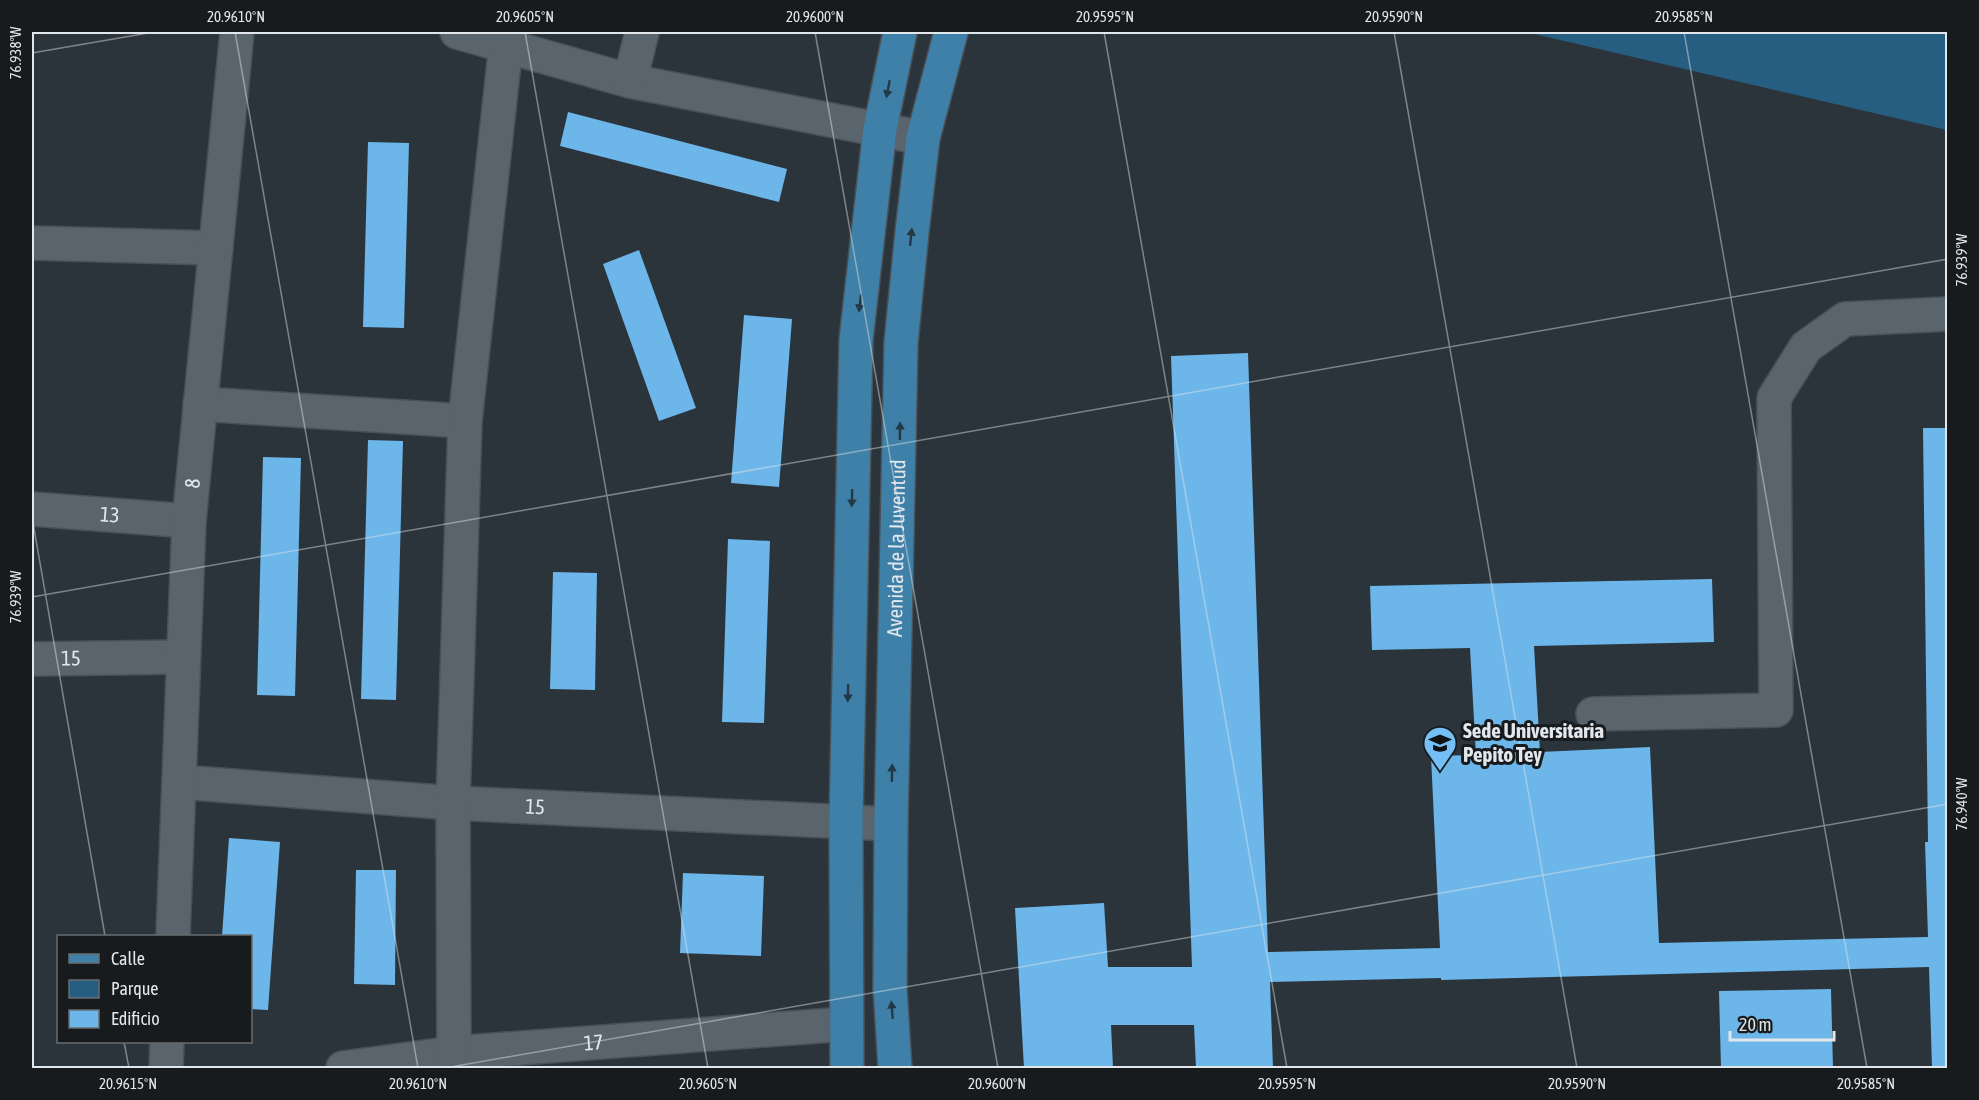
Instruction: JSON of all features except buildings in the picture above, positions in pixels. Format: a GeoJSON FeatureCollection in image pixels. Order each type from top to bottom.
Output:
{"type":"FeatureCollection","features":[{"type":"Feature","properties":{"kind":"main road"},"geometry":{"type":"LineString","coordinates":[[847,1068],[846,821],[856,340],[880,129],[900,32]]}},
{"type":"Feature","properties":{"kind":"main road","name":"Avenida de la Juventud"},"geometry":{"type":"LineString","coordinates":[[895,1068],[890,988],[891,824],[902,343],[923,138],[951,32]]}},
{"type":"Feature","properties":{"kind":"main road"},"geometry":{"type":"LineString","coordinates":[[856,340],[902,343]]}},
{"type":"Feature","properties":{"kind":"street","name":"8"},"geometry":{"type":"LineString","coordinates":[[172,935],[189,521],[237,32]]}},
{"type":"Feature","properties":{"kind":"street"},"geometry":{"type":"LineString","coordinates":[[457,32],[506,44],[630,81],[923,138]]}},
{"type":"Feature","properties":{"kind":"street"},"geometry":{"type":"LineString","coordinates":[[630,81],[642,32]]}},
{"type":"Feature","properties":{"kind":"street"},"geometry":{"type":"LineString","coordinates":[[454,1061],[453,803],[465,421],[506,44]]}},
{"type":"Feature","properties":{"kind":"street"},"geometry":{"type":"LineString","coordinates":[[32,243],[216,248]]}},
{"type":"Feature","properties":{"kind":"street"},"geometry":{"type":"LineString","coordinates":[[1593,714],[1776,710],[1774,398],[1806,347],[1845,319],[1947,314]]}},
{"type":"Feature","properties":{"kind":"street"},"geometry":{"type":"LineString","coordinates":[[200,404],[465,421]]}},
{"type":"Feature","properties":{"kind":"street","name":"13"},"geometry":{"type":"LineString","coordinates":[[32,509],[189,521]]}},
{"type":"Feature","properties":{"kind":"street","name":"15"},"geometry":{"type":"LineString","coordinates":[[32,659],[182,657]]}},
{"type":"Feature","properties":{"kind":"street","name":"15"},"geometry":{"type":"LineString","coordinates":[[180,782],[453,803],[891,824]]}},
{"type":"Feature","properties":{"kind":"street","name":"17"},"geometry":{"type":"LineString","coordinates":[[343,1068],[454,1061],[846,1024]]}},
{"type":"Feature","properties":{"kind":"street"},"geometry":{"type":"LineString","coordinates":[[166,1068],[167,1043]]}},
{"type":"Feature","properties":{"kind":"green space"},"geometry":{"type":"Polygon","coordinates":[[[1526,32],[1947,32],[1947,130],[1526,32]]]}},
{"type":"Feature","properties":{"kind":"place","name":"Sede Universitaria Pepito Tey"},"geometry":{"type":"Point","coordinates":[1440,772]}}]}
